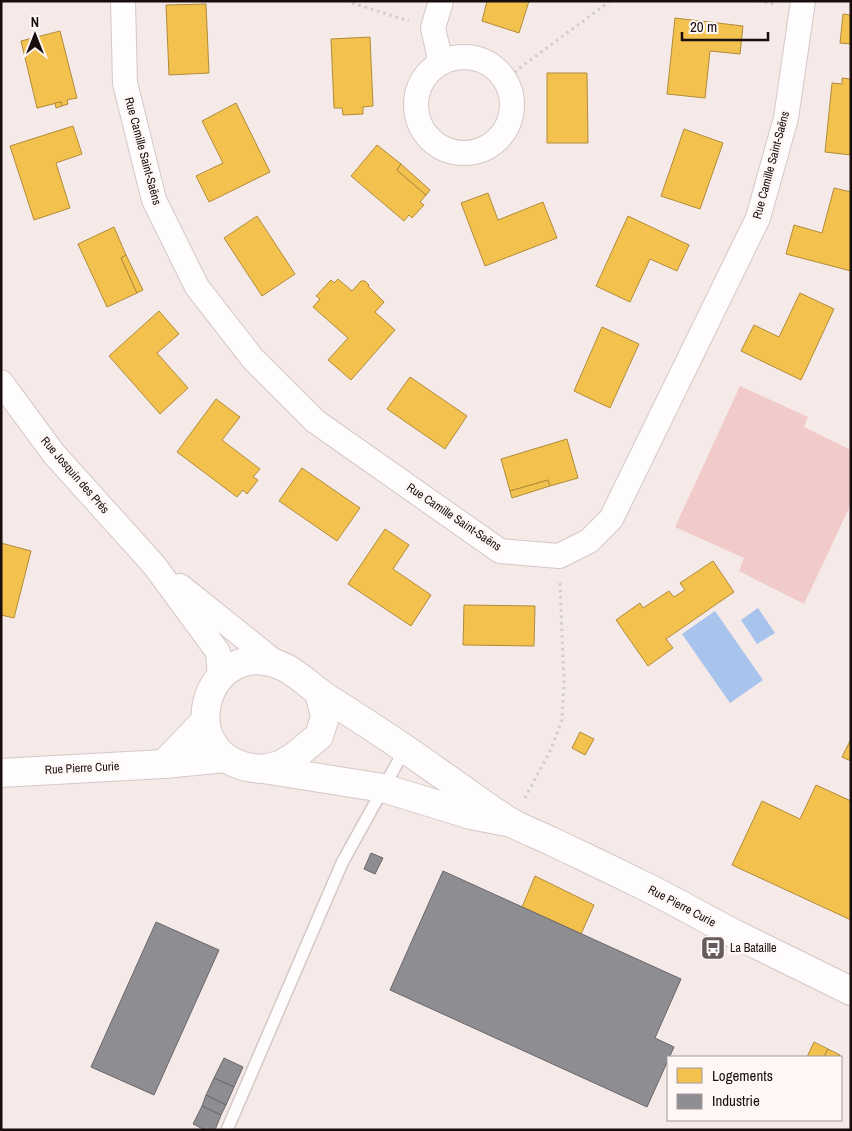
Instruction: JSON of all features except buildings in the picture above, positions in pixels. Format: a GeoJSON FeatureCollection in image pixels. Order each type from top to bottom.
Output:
{"type":"FeatureCollection","features":[{"type":"Feature","properties":{"kind":"street","name":"Rue Camille Saint-Saëns"},"geometry":{"type":"LineString","coordinates":[[123,1],[125,83],[154,200],[197,287],[253,358],[315,421],[500,551],[559,556],[589,541],[611,518],[758,218],[786,118],[803,1]]}},
{"type":"Feature","properties":{"kind":"street"},"geometry":{"type":"LineString","coordinates":[[441,63],[433,28],[442,1]]}},
{"type":"Feature","properties":{"kind":"street"},"geometry":{"type":"LineString","coordinates":[[455,58],[470,58],[485,62],[498,71],[507,83],[512,99],[511,114],[505,129],[495,142],[482,150],[466,153],[450,152],[435,144],[424,133],[418,118],[416,102],[419,87],[428,73],[441,63],[455,58]]}},
{"type":"Feature","properties":{"kind":"street","name":"Rue Josquin des Prés"},"geometry":{"type":"LineString","coordinates":[[1,382],[54,454],[154,565],[218,652],[220,678]]}},
{"type":"Feature","properties":{"kind":"street","name":"Rue Josquin des Prés"},"geometry":{"type":"LineString","coordinates":[[154,565],[276,663]]}},
{"type":"Feature","properties":{"kind":"street","name":"Rue Pierre Curie"},"geometry":{"type":"LineString","coordinates":[[512,823],[471,815],[383,788],[250,768],[226,758],[216,748],[209,735],[205,721],[206,705],[211,690],[220,678],[232,668],[246,662],[276,663],[289,670],[512,823],[638,883],[851,991]]}},
{"type":"Feature","properties":{"kind":"street"},"geometry":{"type":"LineString","coordinates":[[263,769],[280,765],[295,756],[319,736],[326,717],[319,692]]}},
{"type":"Feature","properties":{"kind":"street"},"geometry":{"type":"LineString","coordinates":[[164,764],[205,721]]}},
{"type":"Feature","properties":{"kind":"street","name":"Rue Pierre Curie"},"geometry":{"type":"LineString","coordinates":[[1,773],[164,764],[226,758]]}},
{"type":"Feature","properties":{"kind":"lane"},"geometry":{"type":"LineString","coordinates":[[227,1130],[342,863],[405,749]]}},
{"type":"Feature","properties":{"kind":"path"},"geometry":{"type":"LineString","coordinates":[[346,1],[433,28]]}},
{"type":"Feature","properties":{"kind":"path"},"geometry":{"type":"LineString","coordinates":[[507,83],[517,70],[610,1]]}},
{"type":"Feature","properties":{"kind":"path"},"geometry":{"type":"LineString","coordinates":[[512,823],[551,749],[562,720],[564,682],[559,556]]}},
{"type":"Feature","properties":{"kind":"shaded area"},"geometry":{"type":"Polygon","coordinates":[[[740,386],[808,417],[804,427],[851,450],[851,504],[804,604],[739,571],[744,558],[675,527],[740,386]]]}},
{"type":"Feature","properties":{"kind":"water"},"geometry":{"type":"Polygon","coordinates":[[[758,608],[775,633],[757,644],[741,620],[758,608]]]}},
{"type":"Feature","properties":{"kind":"water"},"geometry":{"type":"Polygon","coordinates":[[[715,611],[763,680],[730,703],[682,634],[715,611]]]}},
{"type":"Feature","properties":{"kind":"place","name":"La Bataille"},"geometry":{"type":"Point","coordinates":[713,948]}}]}
